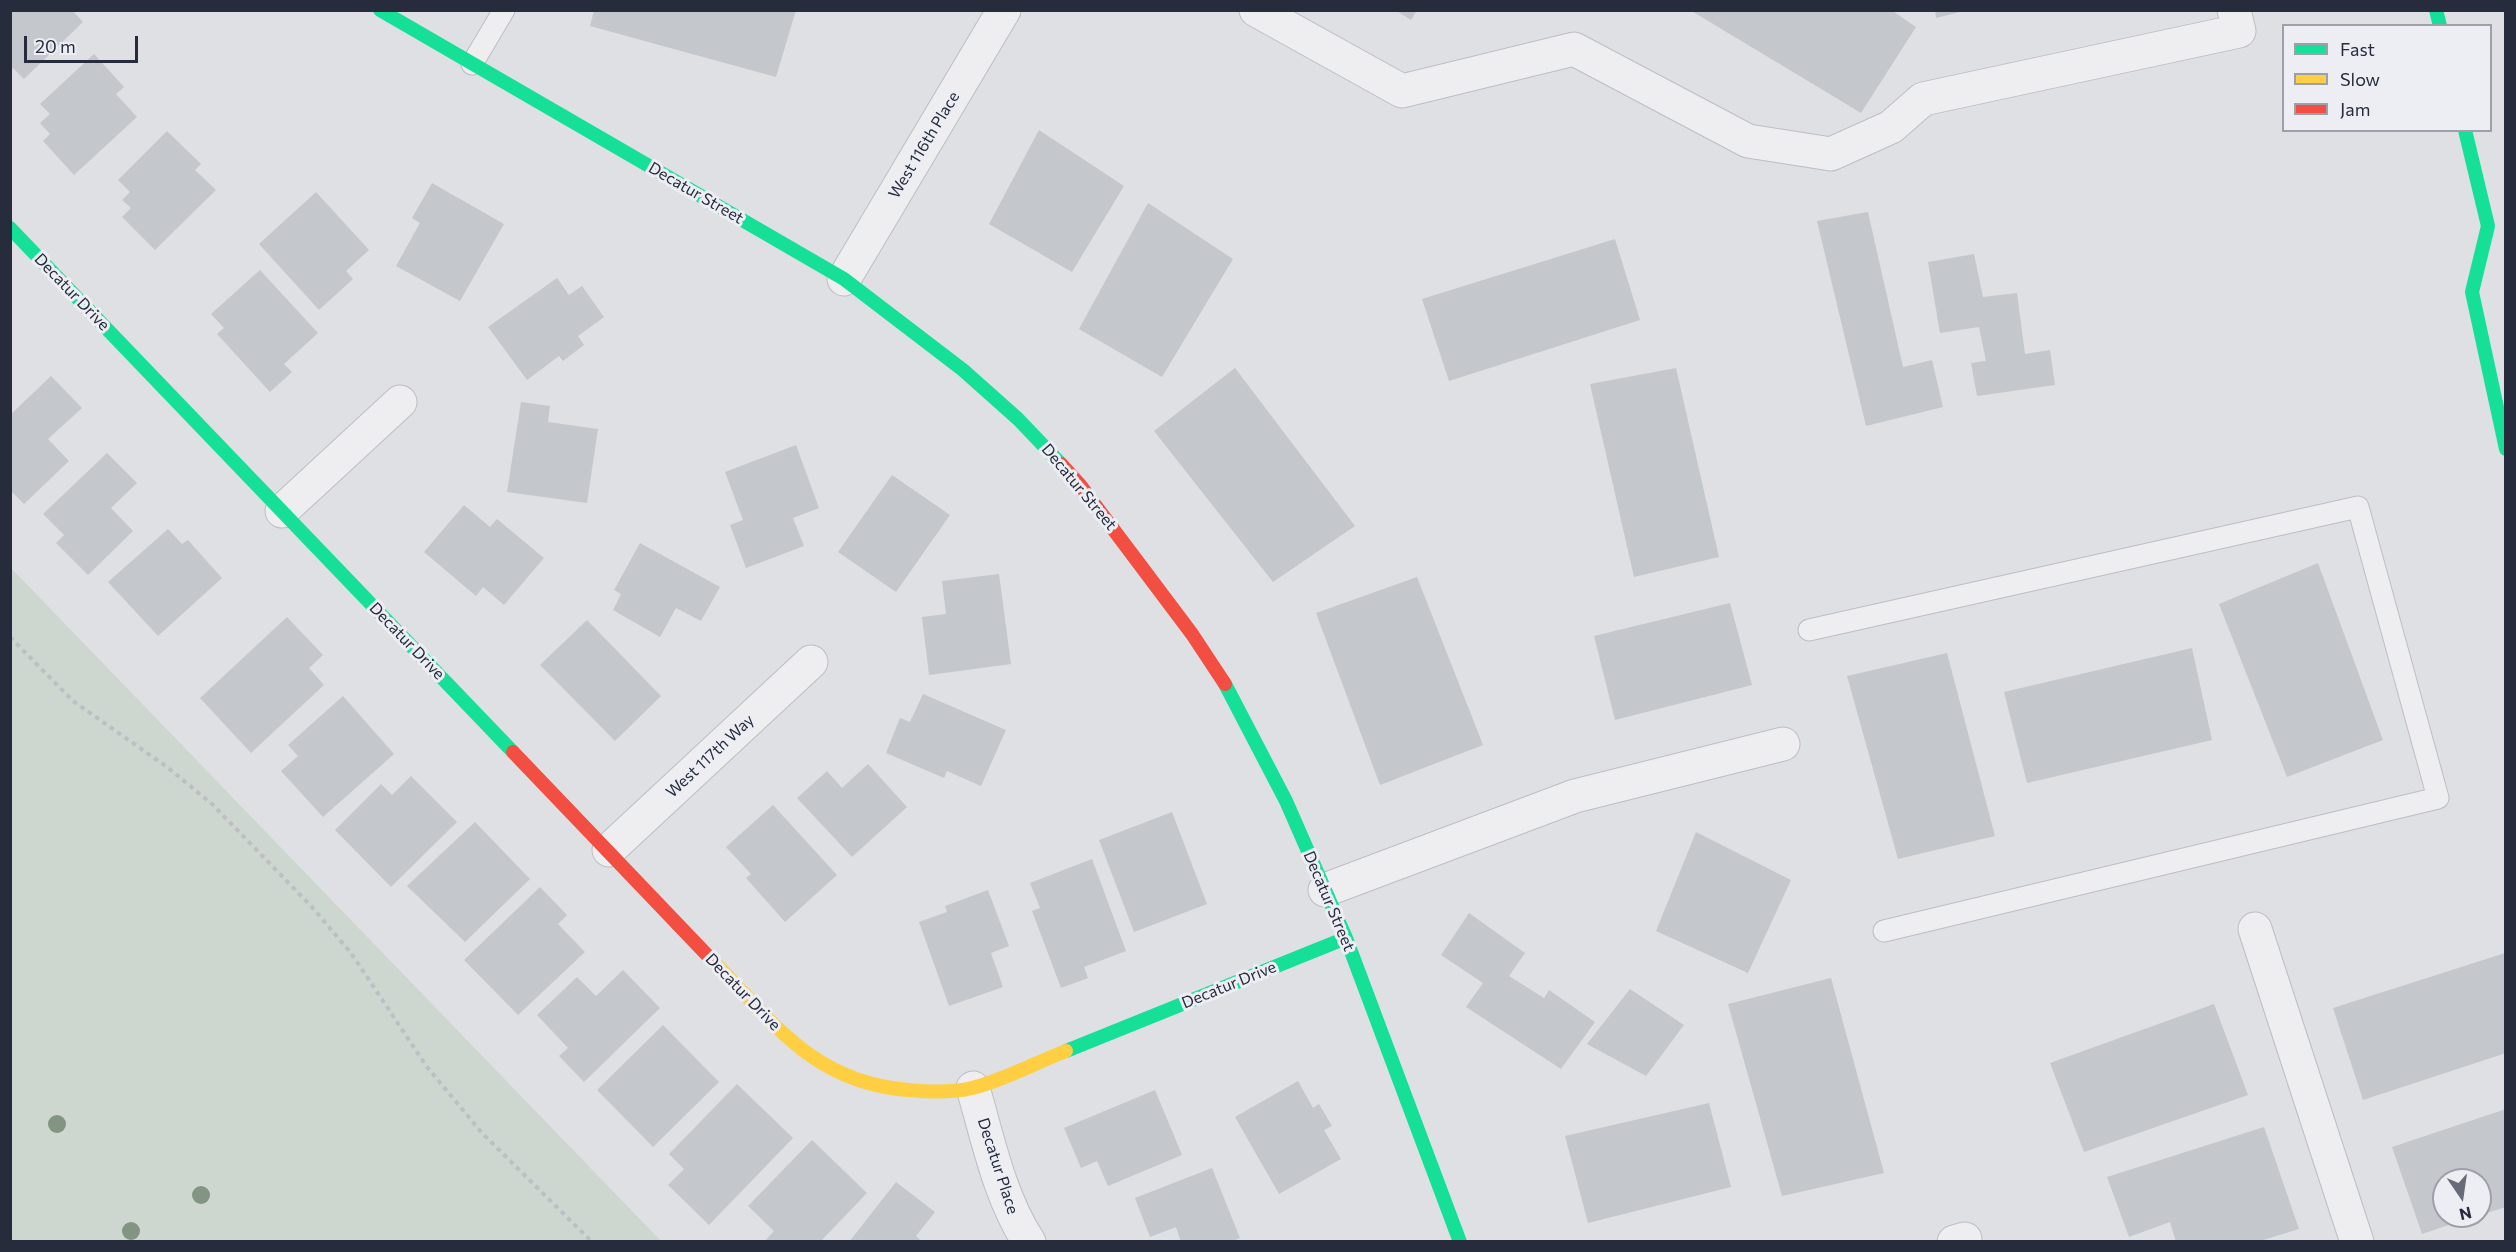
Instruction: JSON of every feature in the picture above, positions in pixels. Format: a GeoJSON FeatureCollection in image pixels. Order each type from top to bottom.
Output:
{"type":"FeatureCollection","features":[{"type":"Feature","properties":{"kind":"street","name":"Decatur Street"},"geometry":{"type":"LineString","coordinates":[[380,10],[844,279],[971,377],[1018,419],[1080,485],[1153,579],[1224,682],[1286,801],[1346,938],[1460,1242]]}},
{"type":"Feature","properties":{"kind":"street","name":"West 116th Place"},"geometry":{"type":"LineString","coordinates":[[844,279],[1004,10]]}},
{"type":"Feature","properties":{"kind":"street"},"geometry":{"type":"LineString","coordinates":[[1256,10],[1402,91],[1574,49],[1748,141],[1832,154],[1891,127],[1923,99],[2239,31],[2234,10]]}},
{"type":"Feature","properties":{"kind":"street"},"geometry":{"type":"LineString","coordinates":[[2465,132],[2488,226],[2472,292],[2505,449]]}},
{"type":"Feature","properties":{"kind":"street"},"geometry":{"type":"LineString","coordinates":[[2488,226],[2500,239]]}},
{"type":"Feature","properties":{"kind":"street","name":"Decatur Drive"},"geometry":{"type":"LineString","coordinates":[[10,228],[797,1046],[820,1064],[847,1077],[897,1091],[942,1092],[973,1088],[1346,938]]}},
{"type":"Feature","properties":{"kind":"street"},"geometry":{"type":"LineString","coordinates":[[282,511],[400,402]]}},
{"type":"Feature","properties":{"kind":"street","name":"West 117th Way"},"geometry":{"type":"LineString","coordinates":[[609,850],[811,662]]}},
{"type":"Feature","properties":{"kind":"street"},"geometry":{"type":"LineString","coordinates":[[1325,890],[1575,796],[1783,744]]}},
{"type":"Feature","properties":{"kind":"street"},"geometry":{"type":"LineString","coordinates":[[2255,929],[2357,1242]]}},
{"type":"Feature","properties":{"kind":"street","name":"Decatur Place"},"geometry":{"type":"LineString","coordinates":[[973,1088],[1005,1192],[1017,1224],[1029,1242]]}},
{"type":"Feature","properties":{"kind":"lane"},"geometry":{"type":"LineString","coordinates":[[472,64],[504,10]]}},
{"type":"Feature","properties":{"kind":"lane"},"geometry":{"type":"LineString","coordinates":[[1809,630],[2358,507],[2438,798],[1884,931]]}},
{"type":"Feature","properties":{"kind":"path"},"geometry":{"type":"LineString","coordinates":[[10,638],[73,701],[167,767],[212,804],[311,906],[351,953],[434,1075],[482,1133],[592,1242]]}},
{"type":"Feature","properties":{"kind":"shaded area"},"geometry":{"type":"Polygon","coordinates":[[[11,568],[661,1241],[11,1241],[11,568]]]}},
{"type":"Feature","properties":{"kind":"building"},"geometry":{"type":"Polygon","coordinates":[[[10,10],[72,10],[83,22],[24,79],[13,68],[10,71],[10,10]]]}},
{"type":"Feature","properties":{"kind":"building"},"geometry":{"type":"Polygon","coordinates":[[[594,10],[796,10],[776,77],[590,26],[594,10]]]}},
{"type":"Feature","properties":{"kind":"building"},"geometry":{"type":"Polygon","coordinates":[[[1395,10],[1417,10],[1411,20],[1395,10]]]}},
{"type":"Feature","properties":{"kind":"building"},"geometry":{"type":"Polygon","coordinates":[[[1690,10],[1891,10],[1916,27],[1861,113],[1690,10]]]}},
{"type":"Feature","properties":{"kind":"building"},"geometry":{"type":"Polygon","coordinates":[[[1935,10],[1964,10],[1964,11],[1936,18],[1935,10]]]}},
{"type":"Feature","properties":{"kind":"building"},"geometry":{"type":"Polygon","coordinates":[[[94,54],[124,87],[116,94],[137,117],[74,175],[43,141],[50,134],[40,123],[50,114],[40,104],[94,54]]]}},
{"type":"Feature","properties":{"kind":"building"},"geometry":{"type":"Polygon","coordinates":[[[1039,130],[1124,186],[1072,272],[989,224],[1039,130]]]}},
{"type":"Feature","properties":{"kind":"building"},"geometry":{"type":"Polygon","coordinates":[[[167,131],[201,164],[195,170],[216,190],[155,250],[122,217],[131,208],[122,200],[130,192],[118,180],[167,131]]]}},
{"type":"Feature","properties":{"kind":"building"},"geometry":{"type":"Polygon","coordinates":[[[432,183],[504,224],[460,301],[396,266],[420,223],[412,218],[432,183]]]}},
{"type":"Feature","properties":{"kind":"building"},"geometry":{"type":"Polygon","coordinates":[[[316,192],[369,250],[346,271],[353,279],[319,310],[259,244],[316,192]]]}},
{"type":"Feature","properties":{"kind":"building"},"geometry":{"type":"Polygon","coordinates":[[[1148,203],[1233,259],[1162,377],[1079,329],[1148,203]]]}},
{"type":"Feature","properties":{"kind":"building"},"geometry":{"type":"Polygon","coordinates":[[[1868,212],[1903,367],[1932,360],[1943,407],[1866,426],[1817,221],[1868,212]]]}},
{"type":"Feature","properties":{"kind":"building"},"geometry":{"type":"Polygon","coordinates":[[[1615,239],[1640,320],[1449,381],[1422,299],[1615,239]]]}},
{"type":"Feature","properties":{"kind":"building"},"geometry":{"type":"Polygon","coordinates":[[[1974,254],[1983,297],[2017,293],[2025,354],[2050,350],[2055,385],[1977,396],[1971,363],[1986,361],[1979,327],[1940,333],[1928,262],[1974,254]]]}},
{"type":"Feature","properties":{"kind":"building"},"geometry":{"type":"Polygon","coordinates":[[[260,270],[318,333],[284,364],[292,372],[270,392],[217,334],[224,328],[211,314],[260,270]]]}},
{"type":"Feature","properties":{"kind":"building"},"geometry":{"type":"Polygon","coordinates":[[[557,278],[569,295],[582,286],[604,317],[578,336],[584,345],[563,361],[559,356],[527,380],[488,327],[557,278]]]}},
{"type":"Feature","properties":{"kind":"building"},"geometry":{"type":"Polygon","coordinates":[[[1235,368],[1355,526],[1273,582],[1154,431],[1235,368]]]}},
{"type":"Feature","properties":{"kind":"building"},"geometry":{"type":"Polygon","coordinates":[[[1676,368],[1719,557],[1634,577],[1590,384],[1676,368]]]}},
{"type":"Feature","properties":{"kind":"building"},"geometry":{"type":"Polygon","coordinates":[[[51,376],[82,408],[48,439],[69,461],[24,504],[10,490],[10,415],[51,376]]]}},
{"type":"Feature","properties":{"kind":"building"},"geometry":{"type":"Polygon","coordinates":[[[521,402],[550,406],[548,422],[598,429],[587,503],[507,492],[521,402]]]}},
{"type":"Feature","properties":{"kind":"building"},"geometry":{"type":"Polygon","coordinates":[[[796,445],[819,508],[793,518],[804,546],[746,568],[730,525],[743,520],[725,472],[796,445]]]}},
{"type":"Feature","properties":{"kind":"building"},"geometry":{"type":"Polygon","coordinates":[[[107,453],[137,483],[111,508],[133,531],[88,575],[56,543],[64,535],[43,514],[107,453]]]}},
{"type":"Feature","properties":{"kind":"building"},"geometry":{"type":"Polygon","coordinates":[[[892,475],[950,515],[896,592],[838,552],[892,475]]]}},
{"type":"Feature","properties":{"kind":"building"},"geometry":{"type":"Polygon","coordinates":[[[464,505],[490,527],[497,519],[544,558],[504,605],[483,587],[476,596],[424,552],[464,505]]]}},
{"type":"Feature","properties":{"kind":"building"},"geometry":{"type":"Polygon","coordinates":[[[168,529],[182,544],[188,540],[222,578],[158,636],[108,582],[168,529]]]}},
{"type":"Feature","properties":{"kind":"building"},"geometry":{"type":"Polygon","coordinates":[[[640,543],[720,587],[701,621],[676,608],[660,637],[613,610],[621,594],[614,590],[640,543]]]}},
{"type":"Feature","properties":{"kind":"building"},"geometry":{"type":"Polygon","coordinates":[[[2318,563],[2383,740],[2287,777],[2219,604],[2318,563]]]}},
{"type":"Feature","properties":{"kind":"building"},"geometry":{"type":"Polygon","coordinates":[[[999,574],[1011,664],[929,675],[922,617],[946,614],[942,581],[999,574]]]}},
{"type":"Feature","properties":{"kind":"building"},"geometry":{"type":"Polygon","coordinates":[[[1417,577],[1483,745],[1380,785],[1316,613],[1417,577]]]}},
{"type":"Feature","properties":{"kind":"building"},"geometry":{"type":"Polygon","coordinates":[[[1730,603],[1752,685],[1615,720],[1594,636],[1730,603]]]}},
{"type":"Feature","properties":{"kind":"building"},"geometry":{"type":"Polygon","coordinates":[[[287,617],[323,655],[309,668],[324,685],[251,753],[200,698],[287,617]]]}},
{"type":"Feature","properties":{"kind":"building"},"geometry":{"type":"Polygon","coordinates":[[[587,620],[661,696],[615,741],[540,665],[587,620]]]}},
{"type":"Feature","properties":{"kind":"building"},"geometry":{"type":"Polygon","coordinates":[[[2192,648],[2212,740],[2027,783],[2004,692],[2192,648]]]}},
{"type":"Feature","properties":{"kind":"building"},"geometry":{"type":"Polygon","coordinates":[[[1947,653],[1995,836],[1898,859],[1847,676],[1947,653]]]}},
{"type":"Feature","properties":{"kind":"building"},"geometry":{"type":"Polygon","coordinates":[[[923,694],[1006,730],[981,786],[947,771],[944,778],[886,753],[900,718],[910,722],[923,694]]]}},
{"type":"Feature","properties":{"kind":"building"},"geometry":{"type":"Polygon","coordinates":[[[343,696],[394,754],[323,817],[281,771],[298,756],[288,745],[343,696]]]}},
{"type":"Feature","properties":{"kind":"building"},"geometry":{"type":"Polygon","coordinates":[[[868,764],[907,807],[852,857],[797,798],[827,771],[842,788],[868,764]]]}},
{"type":"Feature","properties":{"kind":"building"},"geometry":{"type":"Polygon","coordinates":[[[411,776],[457,822],[391,887],[335,830],[381,784],[392,795],[411,776]]]}},
{"type":"Feature","properties":{"kind":"building"},"geometry":{"type":"Polygon","coordinates":[[[773,805],[837,875],[785,922],[746,878],[751,874],[726,847],[773,805]]]}},
{"type":"Feature","properties":{"kind":"building"},"geometry":{"type":"Polygon","coordinates":[[[1172,812],[1207,904],[1134,932],[1099,840],[1172,812]]]}},
{"type":"Feature","properties":{"kind":"building"},"geometry":{"type":"Polygon","coordinates":[[[475,822],[530,879],[465,942],[407,886],[475,822]]]}},
{"type":"Feature","properties":{"kind":"building"},"geometry":{"type":"Polygon","coordinates":[[[1696,832],[1791,880],[1748,973],[1656,931],[1696,832]]]}},
{"type":"Feature","properties":{"kind":"building"},"geometry":{"type":"Polygon","coordinates":[[[1092,859],[1126,951],[1084,967],[1088,978],[1061,988],[1032,911],[1040,908],[1030,883],[1092,859]]]}},
{"type":"Feature","properties":{"kind":"building"},"geometry":{"type":"Polygon","coordinates":[[[540,887],[567,915],[558,924],[585,952],[518,1015],[464,960],[540,887]]]}},
{"type":"Feature","properties":{"kind":"building"},"geometry":{"type":"Polygon","coordinates":[[[988,890],[1009,946],[991,953],[1003,987],[949,1006],[919,922],[947,912],[945,906],[988,890]]]}},
{"type":"Feature","properties":{"kind":"building"},"geometry":{"type":"Polygon","coordinates":[[[1469,913],[1525,953],[1509,976],[1544,998],[1549,990],[1595,1022],[1561,1069],[1466,1007],[1483,983],[1441,955],[1469,913]]]}},
{"type":"Feature","properties":{"kind":"building"},"geometry":{"type":"Polygon","coordinates":[[[2505,953],[2506,1053],[2363,1100],[2333,1008],[2505,953]]]}},
{"type":"Feature","properties":{"kind":"building"},"geometry":{"type":"Polygon","coordinates":[[[623,970],[660,1008],[584,1082],[559,1056],[568,1048],[537,1015],[577,977],[596,996],[623,970]]]}},
{"type":"Feature","properties":{"kind":"building"},"geometry":{"type":"Polygon","coordinates":[[[1831,978],[1884,1173],[1782,1196],[1728,1004],[1831,978]]]}},
{"type":"Feature","properties":{"kind":"building"},"geometry":{"type":"Polygon","coordinates":[[[1630,989],[1684,1025],[1646,1076],[1587,1044],[1630,989]]]}},
{"type":"Feature","properties":{"kind":"building"},"geometry":{"type":"Polygon","coordinates":[[[2214,1004],[2248,1095],[2084,1152],[2050,1063],[2214,1004]]]}},
{"type":"Feature","properties":{"kind":"building"},"geometry":{"type":"Polygon","coordinates":[[[663,1025],[719,1082],[653,1147],[597,1090],[663,1025]]]}},
{"type":"Feature","properties":{"kind":"building"},"geometry":{"type":"Polygon","coordinates":[[[1298,1081],[1313,1108],[1319,1104],[1332,1126],[1324,1130],[1341,1159],[1279,1194],[1235,1117],[1298,1081]]]}},
{"type":"Feature","properties":{"kind":"building"},"geometry":{"type":"Polygon","coordinates":[[[737,1084],[793,1138],[709,1225],[668,1185],[684,1169],[669,1154],[737,1084]]]}},
{"type":"Feature","properties":{"kind":"building"},"geometry":{"type":"Polygon","coordinates":[[[1155,1090],[1182,1155],[1108,1186],[1097,1161],[1081,1168],[1064,1128],[1155,1090]]]}},
{"type":"Feature","properties":{"kind":"building"},"geometry":{"type":"Polygon","coordinates":[[[1709,1103],[1731,1187],[1588,1223],[1565,1136],[1709,1103]]]}},
{"type":"Feature","properties":{"kind":"building"},"geometry":{"type":"Polygon","coordinates":[[[2506,1109],[2506,1207],[2492,1211],[2492,1168],[2432,1168],[2432,1228],[2440,1228],[2422,1234],[2392,1147],[2506,1109]]]}},
{"type":"Feature","properties":{"kind":"building"},"geometry":{"type":"Polygon","coordinates":[[[2264,1127],[2299,1229],[2257,1242],[2176,1242],[2170,1222],[2129,1237],[2107,1177],[2264,1127]]]}},
{"type":"Feature","properties":{"kind":"building"},"geometry":{"type":"Polygon","coordinates":[[[812,1140],[867,1193],[820,1242],[764,1242],[774,1231],[748,1206],[812,1140]]]}},
{"type":"Feature","properties":{"kind":"building"},"geometry":{"type":"Polygon","coordinates":[[[1212,1168],[1240,1238],[1230,1242],[1181,1242],[1176,1227],[1150,1237],[1135,1198],[1212,1168]]]}},
{"type":"Feature","properties":{"kind":"building"},"geometry":{"type":"Polygon","coordinates":[[[896,1182],[935,1212],[916,1236],[923,1242],[849,1242],[896,1182]]]}},
{"type":"Feature","properties":{"kind":"traffic: fast"},"geometry":{"type":"LineString","coordinates":[[380,10],[844,279],[963,370],[1018,419],[1061,464]]}},
{"type":"Feature","properties":{"kind":"traffic: fast"},"geometry":{"type":"LineString","coordinates":[[2436,10],[2440,24]]}},
{"type":"Feature","properties":{"kind":"traffic: fast"},"geometry":{"type":"LineString","coordinates":[[2465,132],[2488,226],[2472,292],[2506,449]]}},
{"type":"Feature","properties":{"kind":"traffic: fast"},"geometry":{"type":"LineString","coordinates":[[10,228],[513,752]]}},
{"type":"Feature","properties":{"kind":"traffic: fast"},"geometry":{"type":"LineString","coordinates":[[1225,684],[1286,801],[1346,938],[1460,1242]]}},
{"type":"Feature","properties":{"kind":"traffic: fast"},"geometry":{"type":"LineString","coordinates":[[1066,1051],[1346,938]]}},
{"type":"Feature","properties":{"kind":"traffic: slow"},"geometry":{"type":"LineString","coordinates":[[709,957],[796,1044],[819,1061],[845,1075],[874,1085],[924,1091],[964,1090],[995,1081],[1066,1051]]}},
{"type":"Feature","properties":{"kind":"traffic: jam"},"geometry":{"type":"LineString","coordinates":[[1061,464],[1080,485],[1192,634],[1225,684]]}},
{"type":"Feature","properties":{"kind":"traffic: jam"},"geometry":{"type":"LineString","coordinates":[[513,752],[709,957]]}}]}
